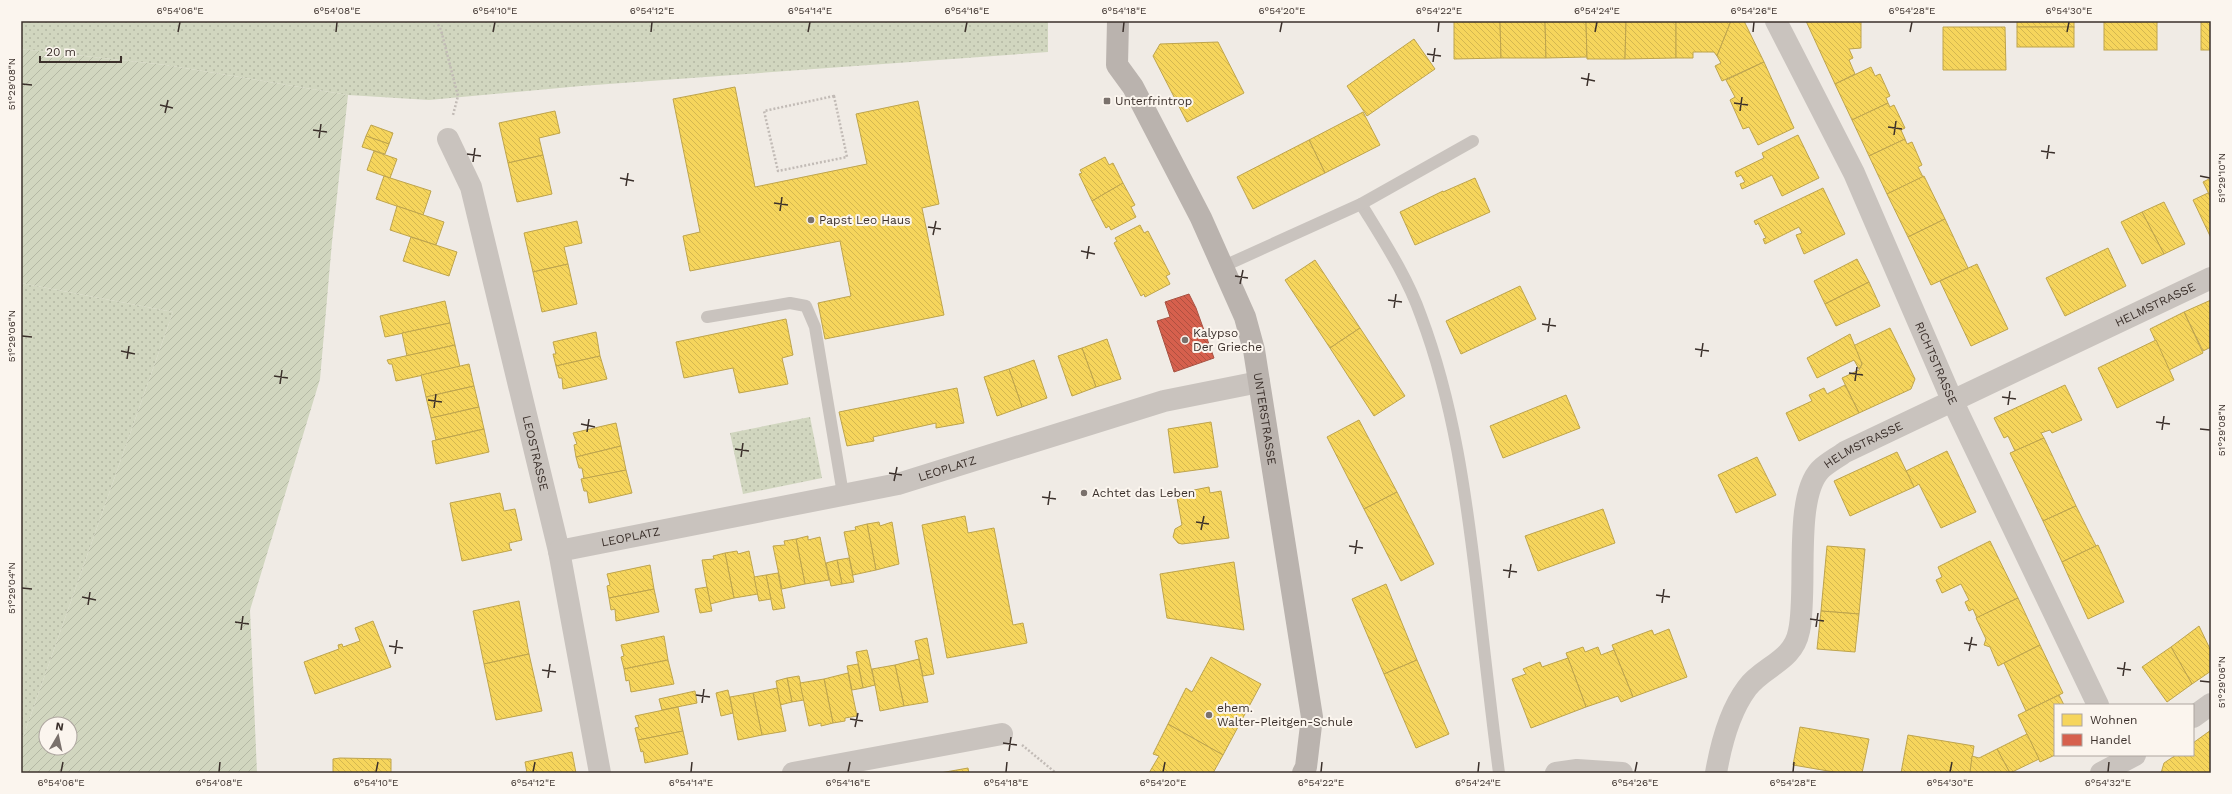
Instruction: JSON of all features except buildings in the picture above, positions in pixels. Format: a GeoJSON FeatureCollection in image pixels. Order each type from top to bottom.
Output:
{"type":"FeatureCollection","features":[{"type":"Feature","properties":{"kind":"street","name":"UNTERSTRASSE"},"geometry":{"type":"LineString","coordinates":[[1118,21],[1117,65],[1133,87],[1201,218],[1224,266],[1245,317],[1254,350],[1312,717],[1306,767],[1303,773]]}},
{"type":"Feature","properties":{"kind":"street","name":"RICHTSTRASSE"},"geometry":{"type":"LineString","coordinates":[[1776,21],[1854,172],[1952,400],[2098,704]]}},
{"type":"Feature","properties":{"kind":"street","name":"LEOSTRASSE"},"geometry":{"type":"LineString","coordinates":[[448,139],[471,187],[559,551],[600,773]]}},
{"type":"Feature","properties":{"kind":"street","name":"HELMSTRASSE"},"geometry":{"type":"LineString","coordinates":[[1716,773],[1727,725],[1747,687],[1790,652],[1799,633],[1803,606],[1805,518],[1810,490],[1820,471],[1845,452],[2211,278]]}},
{"type":"Feature","properties":{"kind":"street","name":"LEOPLATZ"},"geometry":{"type":"LineString","coordinates":[[559,551],[898,484],[1164,401],[1260,382]]}},
{"type":"Feature","properties":{"kind":"street"},"geometry":{"type":"LineString","coordinates":[[2194,716],[2211,704]]}},
{"type":"Feature","properties":{"kind":"street"},"geometry":{"type":"LineString","coordinates":[[794,773],[1002,734]]}},
{"type":"Feature","properties":{"kind":"street"},"geometry":{"type":"LineString","coordinates":[[2101,773],[2128,761]]}},
{"type":"Feature","properties":{"kind":"street"},"geometry":{"type":"LineString","coordinates":[[1556,773],[1577,770],[1622,773]]}},
{"type":"Feature","properties":{"kind":"lane"},"geometry":{"type":"LineString","coordinates":[[1224,266],[1361,204],[1473,141]]}},
{"type":"Feature","properties":{"kind":"lane"},"geometry":{"type":"LineString","coordinates":[[1361,204],[1400,270],[1421,314],[1439,368],[1456,440],[1469,514],[1499,773]]}},
{"type":"Feature","properties":{"kind":"lane"},"geometry":{"type":"LineString","coordinates":[[707,317],[790,303],[806,306],[815,328],[843,494]]}},
{"type":"Feature","properties":{"kind":"path"},"geometry":{"type":"LineString","coordinates":[[436,21],[441,30],[458,96]]}},
{"type":"Feature","properties":{"kind":"path"},"geometry":{"type":"LineString","coordinates":[[834,96],[847,157],[778,171],[764,111],[834,96]]}},
{"type":"Feature","properties":{"kind":"path"},"geometry":{"type":"LineString","coordinates":[[1002,734],[1015,740],[1056,773]]}},
{"type":"Feature","properties":{"kind":"green space"},"geometry":{"type":"Polygon","coordinates":[[[21,21],[1048,21],[1048,52],[581,86],[429,100],[348,95],[166,65],[21,49],[21,21]]]}},
{"type":"Feature","properties":{"kind":"green space"},"geometry":{"type":"Polygon","coordinates":[[[21,49],[166,65],[348,95],[332,242],[320,379],[250,610],[257,773],[21,773],[21,743],[173,312],[21,283],[21,49]]]}},
{"type":"Feature","properties":{"kind":"green space"},"geometry":{"type":"Polygon","coordinates":[[[21,283],[173,312],[21,743],[21,283]]]}},
{"type":"Feature","properties":{"kind":"green space"},"geometry":{"type":"Polygon","coordinates":[[[810,417],[822,478],[743,494],[730,433],[810,417]]]}},
{"type":"Feature","properties":{"kind":"place","name":"Unterfrintrop"},"geometry":{"type":"Point","coordinates":[1107,101]}},
{"type":"Feature","properties":{"kind":"place","name":"Papst Leo Haus"},"geometry":{"type":"Point","coordinates":[811,220]}},
{"type":"Feature","properties":{"kind":"place","name":"Kalypso Der Grieche"},"geometry":{"type":"Point","coordinates":[1185,340]}},
{"type":"Feature","properties":{"kind":"place","name":"Achtet das Leben"},"geometry":{"type":"Point","coordinates":[1084,493]}},
{"type":"Feature","properties":{"kind":"place","name":"ehem. Walter-Pleitgen-Schule"},"geometry":{"type":"Point","coordinates":[1209,715]}}]}
